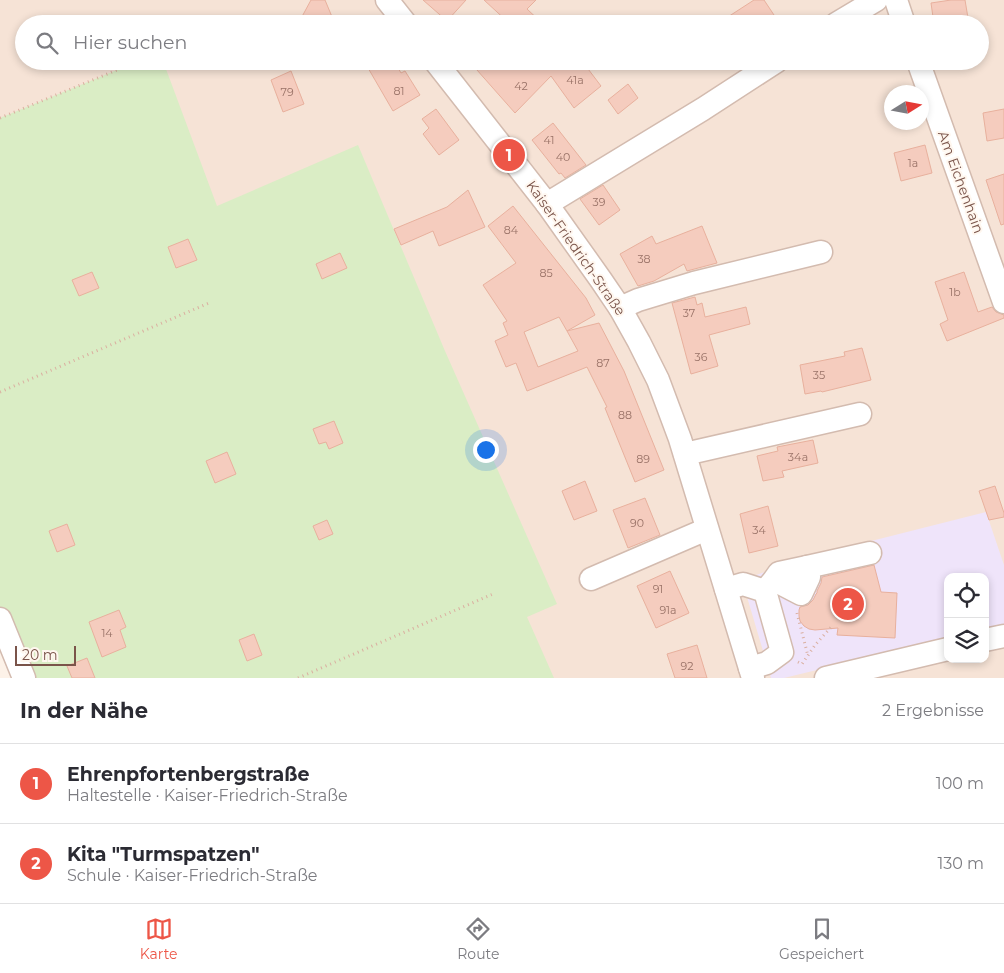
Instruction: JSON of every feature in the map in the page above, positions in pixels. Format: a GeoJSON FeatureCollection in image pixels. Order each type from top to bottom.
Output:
{"type":"FeatureCollection","features":[{"type":"Feature","properties":{"kind":"street"},"geometry":{"type":"LineString","coordinates":[[387,0],[399,15]]}},
{"type":"Feature","properties":{"kind":"street"},"geometry":{"type":"LineString","coordinates":[[851,15],[876,0]]}},
{"type":"Feature","properties":{"kind":"street"},"geometry":{"type":"LineString","coordinates":[[896,0],[901,15]]}},
{"type":"Feature","properties":{"kind":"street","name":"Kaiser-Friedrich-Straße"},"geometry":{"type":"LineString","coordinates":[[442,70],[547,204],[620,308],[639,342],[658,380],[685,454],[752,673]]}},
{"type":"Feature","properties":{"kind":"street"},"geometry":{"type":"LineString","coordinates":[[547,204],[704,109],[763,70]]}},
{"type":"Feature","properties":{"kind":"street","name":"Am Eichenhain"},"geometry":{"type":"LineString","coordinates":[[921,70],[1004,302]]}},
{"type":"Feature","properties":{"kind":"street"},"geometry":{"type":"LineString","coordinates":[[620,308],[638,300],[694,282],[821,252]]}},
{"type":"Feature","properties":{"kind":"street"},"geometry":{"type":"LineString","coordinates":[[685,454],[860,414]]}},
{"type":"Feature","properties":{"kind":"street"},"geometry":{"type":"LineString","coordinates":[[591,579],[707,529]]}},
{"type":"Feature","properties":{"kind":"street"},"geometry":{"type":"LineString","coordinates":[[726,589],[743,584],[769,585],[801,594],[809,577],[807,567],[870,552]]}},
{"type":"Feature","properties":{"kind":"street"},"geometry":{"type":"LineString","coordinates":[[752,673],[782,652],[769,585]]}},
{"type":"Feature","properties":{"kind":"street"},"geometry":{"type":"LineString","coordinates":[[0,619],[24,678]]}},
{"type":"Feature","properties":{"kind":"street"},"geometry":{"type":"LineString","coordinates":[[989,639],[1004,636]]}},
{"type":"Feature","properties":{"kind":"street"},"geometry":{"type":"LineString","coordinates":[[826,678],[944,650]]}},
{"type":"Feature","properties":{"kind":"path"},"geometry":{"type":"LineString","coordinates":[[0,118],[117,70]]}},
{"type":"Feature","properties":{"kind":"path"},"geometry":{"type":"LineString","coordinates":[[0,392],[209,303]]}},
{"type":"Feature","properties":{"kind":"path"},"geometry":{"type":"LineString","coordinates":[[298,678],[493,594]]}},
{"type":"Feature","properties":{"kind":"path"},"geometry":{"type":"LineString","coordinates":[[798,608],[808,656]]}},
{"type":"Feature","properties":{"kind":"path"},"geometry":{"type":"LineString","coordinates":[[779,654],[802,664],[815,645],[832,626]]}},
{"type":"Feature","properties":{"kind":"shaded area"},"geometry":{"type":"Polygon","coordinates":[[[0,0],[1004,0],[1004,678],[24,678],[0,619],[0,0]]]}},
{"type":"Feature","properties":{"kind":"shaded area"},"geometry":{"type":"Polygon","coordinates":[[[986,512],[1004,565],[1004,624],[989,628],[989,573],[944,573],[944,639],[784,678],[771,678],[742,580],[804,558],[986,512]]]}},
{"type":"Feature","properties":{"kind":"green space"},"geometry":{"type":"Polygon","coordinates":[[[117,70],[166,70],[217,206],[358,145],[445,351],[557,604],[527,617],[554,678],[24,678],[0,619],[0,118],[117,70]]]}},
{"type":"Feature","properties":{"kind":"building"},"geometry":{"type":"Polygon","coordinates":[[[311,0],[325,0],[331,15],[303,15],[311,0]]]}},
{"type":"Feature","properties":{"kind":"building"},"geometry":{"type":"Polygon","coordinates":[[[423,0],[466,0],[452,15],[440,15],[423,0]]]}},
{"type":"Feature","properties":{"kind":"building"},"geometry":{"type":"Polygon","coordinates":[[[484,0],[536,0],[527,9],[533,15],[500,15],[484,0]]]}},
{"type":"Feature","properties":{"kind":"building"},"geometry":{"type":"Polygon","coordinates":[[[754,0],[764,0],[774,15],[731,15],[754,0]]]}},
{"type":"Feature","properties":{"kind":"building"},"geometry":{"type":"Polygon","coordinates":[[[965,0],[968,15],[933,15],[931,3],[965,0]]]}},
{"type":"Feature","properties":{"kind":"building"},"geometry":{"type":"Polygon","coordinates":[[[369,70],[399,70],[401,73],[405,71],[420,95],[393,111],[369,70]]]}},
{"type":"Feature","properties":{"kind":"building"},"geometry":{"type":"Polygon","coordinates":[[[477,70],[589,70],[601,86],[574,108],[551,76],[515,113],[477,70]]]}},
{"type":"Feature","properties":{"kind":"building"},"geometry":{"type":"Polygon","coordinates":[[[291,71],[304,104],[283,112],[271,80],[291,71]]]}},
{"type":"Feature","properties":{"kind":"building"},"geometry":{"type":"Polygon","coordinates":[[[628,84],[638,98],[618,114],[608,100],[628,84]]]}},
{"type":"Feature","properties":{"kind":"building"},"geometry":{"type":"Polygon","coordinates":[[[436,109],[459,140],[439,155],[423,134],[429,128],[422,119],[436,109]]]}},
{"type":"Feature","properties":{"kind":"building"},"geometry":{"type":"Polygon","coordinates":[[[1004,109],[1004,138],[987,141],[983,113],[1004,109]]]}},
{"type":"Feature","properties":{"kind":"building"},"geometry":{"type":"Polygon","coordinates":[[[553,123],[586,165],[565,178],[561,173],[559,174],[532,140],[553,123]]]}},
{"type":"Feature","properties":{"kind":"building"},"geometry":{"type":"Polygon","coordinates":[[[925,145],[932,173],[901,181],[894,153],[925,145]]]}},
{"type":"Feature","properties":{"kind":"building"},"geometry":{"type":"Polygon","coordinates":[[[1004,174],[1004,224],[1001,225],[986,180],[1004,174]]]}},
{"type":"Feature","properties":{"kind":"building"},"geometry":{"type":"Polygon","coordinates":[[[603,185],[620,210],[599,225],[580,199],[603,185]]]}},
{"type":"Feature","properties":{"kind":"building"},"geometry":{"type":"Polygon","coordinates":[[[468,190],[485,227],[439,246],[433,231],[401,245],[394,229],[447,207],[468,190]]]}},
{"type":"Feature","properties":{"kind":"building"},"geometry":{"type":"Polygon","coordinates":[[[513,206],[586,298],[595,315],[567,331],[599,323],[624,371],[664,470],[635,482],[605,408],[607,407],[587,367],[527,391],[516,363],[506,367],[495,341],[508,335],[503,323],[507,321],[483,285],[516,263],[488,226],[513,206]],[[559,317],[524,332],[538,367],[578,351],[559,317]]]}},
{"type":"Feature","properties":{"kind":"building"},"geometry":{"type":"Polygon","coordinates":[[[702,226],[717,263],[687,271],[684,264],[654,281],[638,286],[620,254],[652,236],[656,244],[702,226]]]}},
{"type":"Feature","properties":{"kind":"building"},"geometry":{"type":"Polygon","coordinates":[[[188,239],[197,260],[176,268],[168,247],[188,239]]]}},
{"type":"Feature","properties":{"kind":"building"},"geometry":{"type":"Polygon","coordinates":[[[340,253],[347,268],[322,279],[316,264],[340,253]]]}},
{"type":"Feature","properties":{"kind":"building"},"geometry":{"type":"Polygon","coordinates":[[[92,272],[99,288],[79,296],[72,280],[92,272]]]}},
{"type":"Feature","properties":{"kind":"building"},"geometry":{"type":"Polygon","coordinates":[[[964,272],[978,312],[992,307],[996,312],[1004,315],[1004,318],[947,341],[940,324],[948,320],[935,282],[964,272]]]}},
{"type":"Feature","properties":{"kind":"building"},"geometry":{"type":"Polygon","coordinates":[[[695,297],[697,305],[702,303],[705,317],[746,307],[750,324],[709,335],[718,366],[691,374],[672,303],[695,297]]]}},
{"type":"Feature","properties":{"kind":"building"},"geometry":{"type":"Polygon","coordinates":[[[862,348],[871,380],[822,392],[805,394],[800,365],[845,356],[844,352],[862,348]]]}},
{"type":"Feature","properties":{"kind":"building"},"geometry":{"type":"Polygon","coordinates":[[[334,421],[343,443],[329,449],[326,442],[319,444],[313,429],[334,421]]]}},
{"type":"Feature","properties":{"kind":"building"},"geometry":{"type":"Polygon","coordinates":[[[813,440],[818,463],[782,471],[784,477],[763,481],[757,456],[778,451],[777,447],[813,440]]]}},
{"type":"Feature","properties":{"kind":"building"},"geometry":{"type":"Polygon","coordinates":[[[227,452],[236,474],[215,483],[206,461],[227,452]]]}},
{"type":"Feature","properties":{"kind":"building"},"geometry":{"type":"Polygon","coordinates":[[[585,481],[597,511],[574,520],[562,491],[585,481]]]}},
{"type":"Feature","properties":{"kind":"building"},"geometry":{"type":"Polygon","coordinates":[[[995,486],[1004,517],[989,520],[979,491],[995,486]]]}},
{"type":"Feature","properties":{"kind":"building"},"geometry":{"type":"Polygon","coordinates":[[[645,498],[660,535],[628,548],[613,510],[645,498]]]}},
{"type":"Feature","properties":{"kind":"building"},"geometry":{"type":"Polygon","coordinates":[[[768,506],[778,546],[749,553],[740,514],[768,506]]]}},
{"type":"Feature","properties":{"kind":"building"},"geometry":{"type":"Polygon","coordinates":[[[327,520],[333,534],[319,540],[313,526],[327,520]]]}},
{"type":"Feature","properties":{"kind":"building"},"geometry":{"type":"Polygon","coordinates":[[[67,524],[75,545],[57,552],[49,531],[67,524]]]}},
{"type":"Feature","properties":{"kind":"building"},"geometry":{"type":"Polygon","coordinates":[[[874,565],[881,592],[897,593],[895,638],[837,635],[838,628],[815,630],[804,626],[800,621],[800,607],[808,605],[813,600],[822,577],[874,565]]]}},
{"type":"Feature","properties":{"kind":"building"},"geometry":{"type":"Polygon","coordinates":[[[670,571],[689,613],[656,628],[637,586],[670,571]]]}},
{"type":"Feature","properties":{"kind":"building"},"geometry":{"type":"Polygon","coordinates":[[[119,610],[126,627],[120,630],[126,647],[102,657],[89,622],[119,610]]]}},
{"type":"Feature","properties":{"kind":"building"},"geometry":{"type":"Polygon","coordinates":[[[254,634],[262,655],[247,661],[239,640],[254,634]]]}},
{"type":"Feature","properties":{"kind":"building"},"geometry":{"type":"Polygon","coordinates":[[[697,645],[707,678],[675,678],[667,654],[697,645]]]}},
{"type":"Feature","properties":{"kind":"building"},"geometry":{"type":"Polygon","coordinates":[[[87,658],[95,678],[72,678],[67,666],[87,658]]]}},
{"type":"Feature","properties":{"kind":"place","name":"Ehrenpfortenbergstraße"},"geometry":{"type":"Point","coordinates":[509,155]}},
{"type":"Feature","properties":{"kind":"place","name":"Kita \"Turmspatzen\""},"geometry":{"type":"Point","coordinates":[848,604]}}]}
